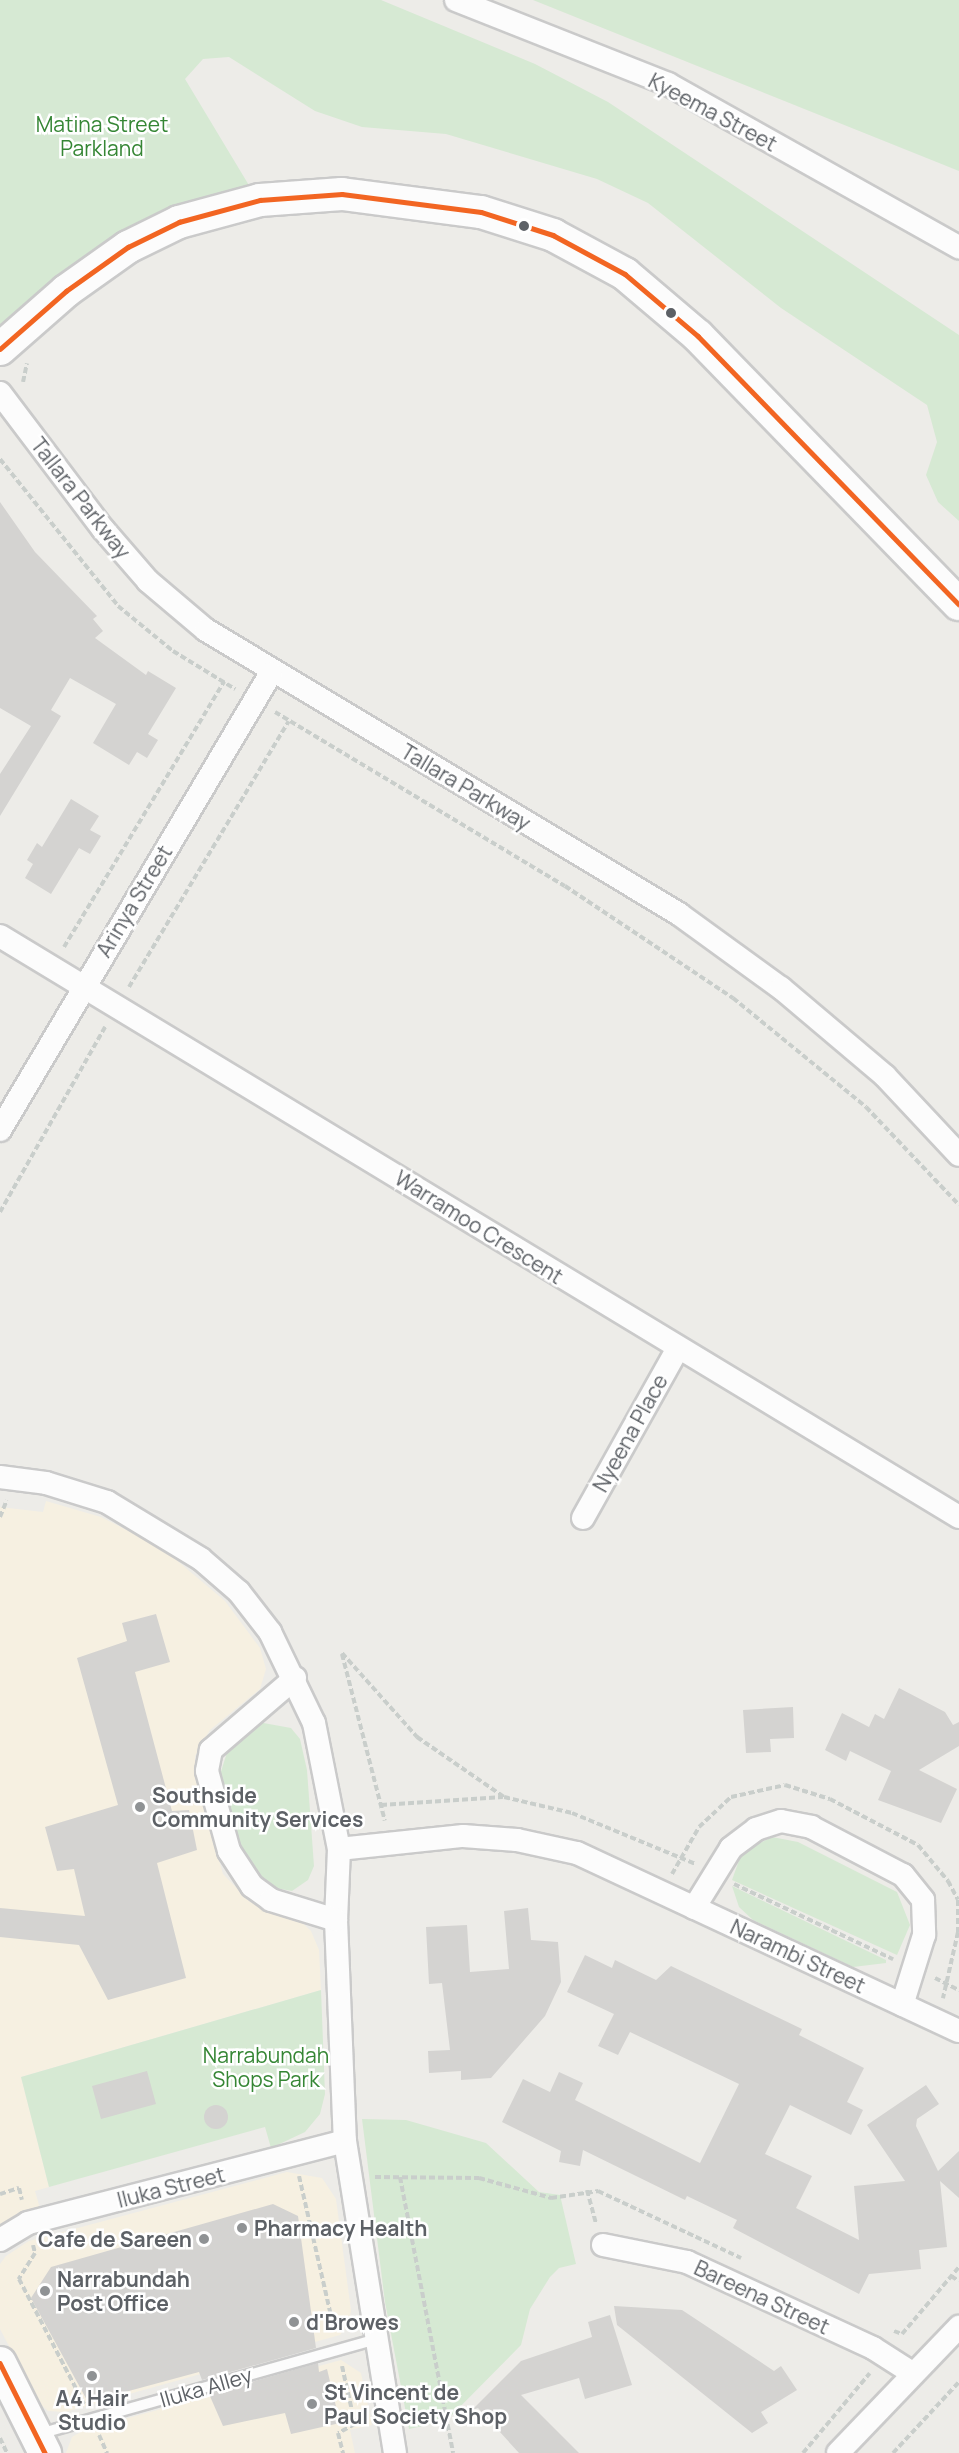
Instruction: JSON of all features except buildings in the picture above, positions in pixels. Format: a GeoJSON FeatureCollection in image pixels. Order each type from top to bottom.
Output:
{"type":"FeatureCollection","features":[{"type":"Feature","properties":{"kind":"street","name":"Kyeema Street"},"geometry":{"type":"LineString","coordinates":[[456,0],[668,84],[959,247]]}},
{"type":"Feature","properties":{"kind":"street"},"geometry":{"type":"LineString","coordinates":[[0,349],[66,291],[128,247],[178,222],[260,200],[342,194],[482,212],[554,235],[626,274],[698,336],[959,604]]}},
{"type":"Feature","properties":{"kind":"street","name":"Tallara Parkway"},"geometry":{"type":"LineString","coordinates":[[0,393],[148,581],[206,630],[271,673],[679,914],[781,988],[885,1076],[959,1155]]}},
{"type":"Feature","properties":{"kind":"street","name":"Arinya Street"},"geometry":{"type":"LineString","coordinates":[[0,1130],[271,673]]}},
{"type":"Feature","properties":{"kind":"street","name":"Warramoo Crescent"},"geometry":{"type":"LineString","coordinates":[[0,936],[119,1005],[678,1348],[959,1517]]}},
{"type":"Feature","properties":{"kind":"street","name":"Nyeena Place"},"geometry":{"type":"LineString","coordinates":[[582,1518],[678,1348]]}},
{"type":"Feature","properties":{"kind":"street"},"geometry":{"type":"LineString","coordinates":[[0,1477],[46,1483],[107,1502],[165,1535],[239,1592],[270,1632],[295,1678],[314,1723],[339,1849],[336,1920],[345,2141],[395,2453]]}},
{"type":"Feature","properties":{"kind":"street"},"geometry":{"type":"LineString","coordinates":[[295,1678],[211,1750],[207,1771],[229,1851],[252,1886],[272,1900],[336,1920]]}},
{"type":"Feature","properties":{"kind":"street"},"geometry":{"type":"LineString","coordinates":[[694,1908],[713,1872],[756,1829],[781,1821],[811,1827],[903,1875],[924,1900],[924,1935],[902,2004]]}},
{"type":"Feature","properties":{"kind":"street","name":"Narambi Street"},"geometry":{"type":"LineString","coordinates":[[339,1849],[463,1836],[517,1840],[577,1854],[959,2031]]}},
{"type":"Feature","properties":{"kind":"street","name":"Iluka Street"},"geometry":{"type":"LineString","coordinates":[[0,2240],[28,2223],[345,2141]]}},
{"type":"Feature","properties":{"kind":"street","name":"Bareena Street"},"geometry":{"type":"LineString","coordinates":[[603,2245],[687,2262],[885,2354],[912,2373]]}},
{"type":"Feature","properties":{"kind":"street"},"geometry":{"type":"LineString","coordinates":[[838,2453],[912,2373],[959,2327]]}},
{"type":"Feature","properties":{"kind":"street"},"geometry":{"type":"LineString","coordinates":[[3,2377],[40,2444]]}},
{"type":"Feature","properties":{"kind":"lane","name":"Iluka Alley"},"geometry":{"type":"LineString","coordinates":[[40,2444],[92,2419],[376,2338]]}},
{"type":"Feature","properties":{"kind":"path"},"geometry":{"type":"LineString","coordinates":[[18,417],[31,406],[23,386],[32,353]]}},
{"type":"Feature","properties":{"kind":"path"},"geometry":{"type":"LineString","coordinates":[[0,459],[118,606],[173,651],[615,916],[733,998],[866,1107],[959,1205]]}},
{"type":"Feature","properties":{"kind":"path"},"geometry":{"type":"LineString","coordinates":[[51,965],[225,682]]}},
{"type":"Feature","properties":{"kind":"path"},"geometry":{"type":"LineString","coordinates":[[0,1212],[119,1005],[289,721]]}},
{"type":"Feature","properties":{"kind":"path"},"geometry":{"type":"LineString","coordinates":[[390,1844],[342,1653],[417,1737],[504,1797]]}},
{"type":"Feature","properties":{"kind":"path"},"geometry":{"type":"LineString","coordinates":[[381,1805],[504,1797],[572,1813],[713,1872],[914,1968]]}},
{"type":"Feature","properties":{"kind":"path"},"geometry":{"type":"LineString","coordinates":[[298,2171],[355,2424],[338,2433],[343,2453]]}},
{"type":"Feature","properties":{"kind":"path"},"geometry":{"type":"LineString","coordinates":[[400,2177],[453,2453]]}},
{"type":"Feature","properties":{"kind":"path"},"geometry":{"type":"LineString","coordinates":[[0,2194],[19,2188]]}},
{"type":"Feature","properties":{"kind":"path"},"geometry":{"type":"LineString","coordinates":[[586,2190],[603,2245]]}},
{"type":"Feature","properties":{"kind":"path"},"geometry":{"type":"LineString","coordinates":[[35,2253],[19,2279],[92,2419]]}},
{"type":"Feature","properties":{"kind":"path"},"geometry":{"type":"LineString","coordinates":[[951,2276],[959,2281]]}},
{"type":"Feature","properties":{"kind":"path"},"geometry":{"type":"LineString","coordinates":[[803,2453],[902,2334]]}},
{"type":"Feature","properties":{"kind":"path"},"geometry":{"type":"LineString","coordinates":[[893,2453],[959,2382]]}},
{"type":"Feature","properties":{"kind":"path"},"geometry":{"type":"LineString","coordinates":[[0,2438],[7,2453]]}},
{"type":"Feature","properties":{"kind":"path"},"geometry":{"type":"LineString","coordinates":[[809,2447],[814,2453]]}},
{"type":"Feature","properties":{"kind":"shaded area"},"geometry":{"type":"Polygon","coordinates":[[[46,1501],[101,1517],[162,1548],[225,1601],[260,1648],[266,1669],[260,1689],[210,1730],[195,1756],[195,1777],[223,1874],[250,1902],[297,1918],[311,1931],[319,1950],[321,1990],[21,2077],[49,2187],[35,2191],[41,2212],[0,2224],[0,1507],[43,1512],[46,1501]]]}},
{"type":"Feature","properties":{"kind":"shaded area"},"geometry":{"type":"Polygon","coordinates":[[[287,2172],[322,2178],[336,2199],[351,2310],[349,2324],[340,2335],[65,2412],[48,2411],[39,2403],[0,2329],[0,2264],[6,2256],[29,2241],[287,2172]]]}},
{"type":"Feature","properties":{"kind":"shaded area"},"geometry":{"type":"Polygon","coordinates":[[[341,2360],[361,2373],[372,2425],[350,2430],[355,2453],[66,2453],[72,2437],[84,2430],[341,2360]]]}},
{"type":"Feature","properties":{"kind":"green space","name":"Matina Street Parkland"},"geometry":{"type":"Polygon","coordinates":[[[0,0],[381,0],[535,64],[608,102],[959,335],[959,521],[938,502],[926,475],[937,442],[927,405],[781,308],[648,203],[597,179],[446,134],[362,127],[315,111],[229,57],[203,59],[185,79],[253,192],[46,288],[0,327],[0,0]]]}},
{"type":"Feature","properties":{"kind":"green space"},"geometry":{"type":"Polygon","coordinates":[[[533,0],[959,0],[959,171],[533,0]]]}},
{"type":"Feature","properties":{"kind":"green space"},"geometry":{"type":"Polygon","coordinates":[[[258,1722],[291,1728],[300,1739],[307,1770],[314,1866],[308,1880],[292,1891],[270,1887],[245,1866],[219,1778],[229,1746],[258,1722]]]}},
{"type":"Feature","properties":{"kind":"green space"},"geometry":{"type":"Polygon","coordinates":[[[772,1837],[798,1842],[897,1892],[910,1925],[897,1955],[732,1880],[742,1852],[772,1837]]]}},
{"type":"Feature","properties":{"kind":"green space"},"geometry":{"type":"Polygon","coordinates":[[[732,1886],[886,1960],[886,1963],[853,1967],[753,1920],[739,1907],[732,1886]]]}},
{"type":"Feature","properties":{"kind":"green space","name":"Narrabundah Shops Park"},"geometry":{"type":"Polygon","coordinates":[[[321,1990],[325,2094],[320,2114],[305,2132],[271,2148],[265,2127],[49,2187],[21,2077],[321,1990]]]}},
{"type":"Feature","properties":{"kind":"green space"},"geometry":{"type":"Polygon","coordinates":[[[362,2119],[406,2120],[486,2143],[539,2192],[560,2195],[576,2264],[559,2268],[550,2277],[530,2309],[521,2345],[446,2421],[409,2429],[385,2302],[362,2119]]]}},
{"type":"Feature","properties":{"kind":"transit line"},"geometry":{"type":"LineString","coordinates":[[0,349],[66,291],[128,247],[179,222],[260,200],[342,194],[481,212],[553,235],[625,274],[698,336],[959,604]]}},
{"type":"Feature","properties":{"kind":"transit line"},"geometry":{"type":"LineString","coordinates":[[0,2363],[45,2453]]}},
{"type":"Feature","properties":{"kind":"place","name":"Southside Community Services"},"geometry":{"type":"Point","coordinates":[140,1807]}},
{"type":"Feature","properties":{"kind":"place","name":"Pharmacy Health"},"geometry":{"type":"Point","coordinates":[242,2228]}},
{"type":"Feature","properties":{"kind":"place","name":"Cafe de Sareen"},"geometry":{"type":"Point","coordinates":[204,2239]}},
{"type":"Feature","properties":{"kind":"place","name":"Narrabundah Post Office"},"geometry":{"type":"Point","coordinates":[45,2291]}},
{"type":"Feature","properties":{"kind":"place","name":"d'Browes"},"geometry":{"type":"Point","coordinates":[294,2322]}},
{"type":"Feature","properties":{"kind":"place","name":"A4 Hair Studio"},"geometry":{"type":"Point","coordinates":[92,2376]}},
{"type":"Feature","properties":{"kind":"place","name":"St Vincent de Paul Society Shop"},"geometry":{"type":"Point","coordinates":[312,2404]}}]}
